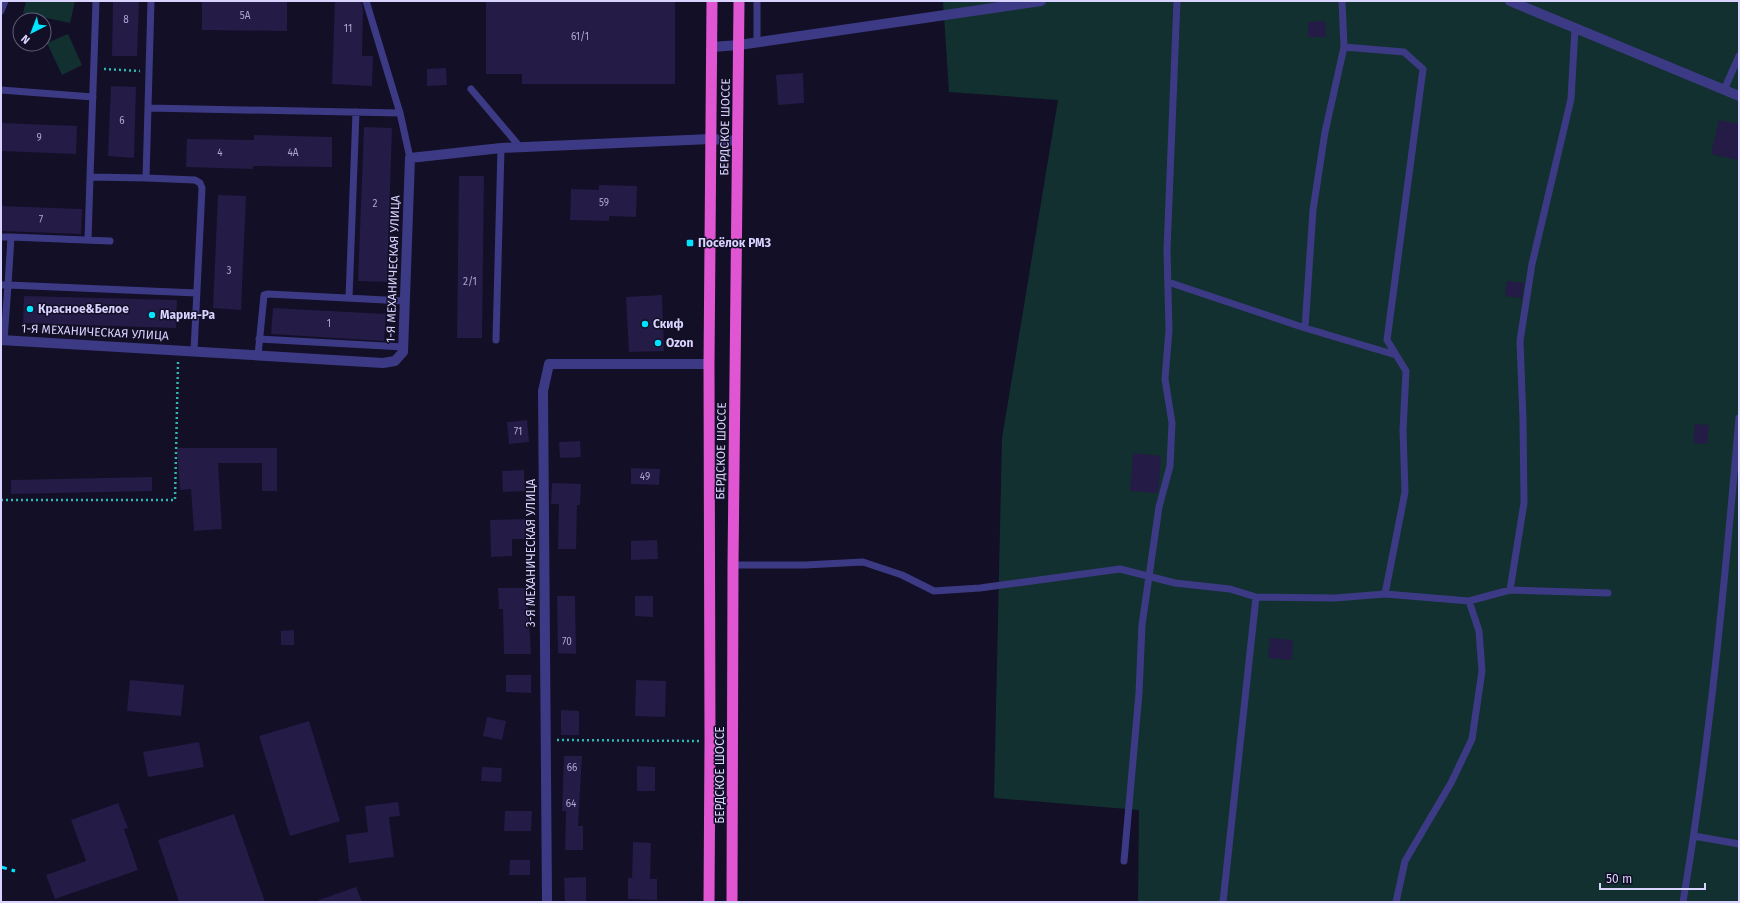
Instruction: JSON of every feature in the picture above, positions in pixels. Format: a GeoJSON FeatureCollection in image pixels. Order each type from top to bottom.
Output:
{"type":"FeatureCollection","features":[{"type":"Feature","properties":{"kind":"highway","name":"БЕРДСКОЕ ШОССЕ"},"geometry":{"type":"LineString","coordinates":[[709,902],[709,364],[712,1]]}},
{"type":"Feature","properties":{"kind":"highway","name":"БЕРДСКОЕ ШОССЕ"},"geometry":{"type":"LineString","coordinates":[[732,902],[733,565],[739,1]]}},
{"type":"Feature","properties":{"kind":"street"},"geometry":{"type":"LineString","coordinates":[[712,47],[757,43],[999,4],[1041,1]]}},
{"type":"Feature","properties":{"kind":"street"},"geometry":{"type":"LineString","coordinates":[[1510,1],[1739,96]]}},
{"type":"Feature","properties":{"kind":"street"},"geometry":{"type":"LineString","coordinates":[[410,158],[520,147],[711,139],[738,141]]}},
{"type":"Feature","properties":{"kind":"street","name":"1-Я МЕХАНИЧЕСКАЯ УЛИЦА"},"geometry":{"type":"LineString","coordinates":[[3,340],[383,363],[395,360],[403,352],[410,158]]}},
{"type":"Feature","properties":{"kind":"street","name":"3-Я МЕХАНИЧЕСКАЯ УЛИЦА"},"geometry":{"type":"LineString","coordinates":[[547,902],[543,391],[549,364],[709,364]]}},
{"type":"Feature","properties":{"kind":"lane"},"geometry":{"type":"LineString","coordinates":[[1,11],[5,1]]}},
{"type":"Feature","properties":{"kind":"lane"},"geometry":{"type":"LineString","coordinates":[[88,240],[96,1]]}},
{"type":"Feature","properties":{"kind":"lane"},"geometry":{"type":"LineString","coordinates":[[146,178],[151,1]]}},
{"type":"Feature","properties":{"kind":"lane"},"geometry":{"type":"LineString","coordinates":[[366,1],[400,113],[410,158]]}},
{"type":"Feature","properties":{"kind":"lane"},"geometry":{"type":"LineString","coordinates":[[757,1],[757,43]]}},
{"type":"Feature","properties":{"kind":"lane"},"geometry":{"type":"LineString","coordinates":[[1124,862],[1139,693],[1142,625],[1159,507],[1170,466],[1172,423],[1165,379],[1169,330],[1167,250],[1177,1]]}},
{"type":"Feature","properties":{"kind":"lane"},"geometry":{"type":"LineString","coordinates":[[1305,328],[1313,210],[1325,132],[1344,47],[1342,1]]}},
{"type":"Feature","properties":{"kind":"lane"},"geometry":{"type":"LineString","coordinates":[[1510,590],[1524,503],[1520,340],[1532,264],[1571,99],[1575,28]]}},
{"type":"Feature","properties":{"kind":"lane"},"geometry":{"type":"LineString","coordinates":[[1344,47],[1404,52],[1423,69],[1387,340],[1406,371],[1404,430],[1405,492],[1385,594]]}},
{"type":"Feature","properties":{"kind":"lane"},"geometry":{"type":"LineString","coordinates":[[1724,90],[1739,56]]}},
{"type":"Feature","properties":{"kind":"lane"},"geometry":{"type":"LineString","coordinates":[[471,89],[520,147]]}},
{"type":"Feature","properties":{"kind":"lane"},"geometry":{"type":"LineString","coordinates":[[1,90],[93,97]]}},
{"type":"Feature","properties":{"kind":"lane"},"geometry":{"type":"LineString","coordinates":[[148,108],[400,113]]}},
{"type":"Feature","properties":{"kind":"lane"},"geometry":{"type":"LineString","coordinates":[[349,298],[356,112]]}},
{"type":"Feature","properties":{"kind":"lane"},"geometry":{"type":"LineString","coordinates":[[496,340],[501,148]]}},
{"type":"Feature","properties":{"kind":"lane"},"geometry":{"type":"LineString","coordinates":[[90,177],[195,180],[200,183],[202,188],[194,351]]}},
{"type":"Feature","properties":{"kind":"lane"},"geometry":{"type":"LineString","coordinates":[[1,237],[110,241]]}},
{"type":"Feature","properties":{"kind":"lane"},"geometry":{"type":"LineString","coordinates":[[3,340],[4,285],[11,237]]}},
{"type":"Feature","properties":{"kind":"lane"},"geometry":{"type":"LineString","coordinates":[[1168,282],[1305,328],[1396,355]]}},
{"type":"Feature","properties":{"kind":"lane"},"geometry":{"type":"LineString","coordinates":[[4,285],[197,293]]}},
{"type":"Feature","properties":{"kind":"lane"},"geometry":{"type":"LineString","coordinates":[[258,355],[264,295],[405,301]]}},
{"type":"Feature","properties":{"kind":"lane"},"geometry":{"type":"LineString","coordinates":[[259,339],[403,347]]}},
{"type":"Feature","properties":{"kind":"lane"},"geometry":{"type":"LineString","coordinates":[[1683,902],[1694,836],[1710,707],[1739,418]]}},
{"type":"Feature","properties":{"kind":"lane"},"geometry":{"type":"LineString","coordinates":[[733,565],[805,565],[863,562],[902,575],[934,591],[980,588],[1120,569],[1175,582],[1230,589],[1256,597],[1335,598],[1385,594],[1469,602],[1510,590],[1608,593]]}},
{"type":"Feature","properties":{"kind":"lane"},"geometry":{"type":"LineString","coordinates":[[1223,902],[1256,597]]}},
{"type":"Feature","properties":{"kind":"lane"},"geometry":{"type":"LineString","coordinates":[[1396,902],[1405,861],[1451,783],[1472,739],[1482,671],[1479,631],[1469,602]]}},
{"type":"Feature","properties":{"kind":"lane"},"geometry":{"type":"LineString","coordinates":[[1694,836],[1739,844]]}},
{"type":"Feature","properties":{"kind":"path"},"geometry":{"type":"LineString","coordinates":[[94,68],[149,71]]}},
{"type":"Feature","properties":{"kind":"path"},"geometry":{"type":"LineString","coordinates":[[1,500],[175,500],[178,350]]}},
{"type":"Feature","properties":{"kind":"path"},"geometry":{"type":"LineString","coordinates":[[545,740],[710,741]]}},
{"type":"Feature","properties":{"kind":"green space"},"geometry":{"type":"Polygon","coordinates":[[[26,1],[75,1],[70,23],[52,19],[52,12],[23,12],[26,1]]]}},
{"type":"Feature","properties":{"kind":"green space"},"geometry":{"type":"Polygon","coordinates":[[[943,1],[1739,1],[1739,902],[1138,902],[1139,810],[994,798],[1002,438],[1058,100],[949,92],[943,1]]]}},
{"type":"Feature","properties":{"kind":"green space"},"geometry":{"type":"Polygon","coordinates":[[[68,34],[82,65],[62,75],[51,52],[52,41],[68,34]]]}},
{"type":"Feature","properties":{"kind":"building"},"geometry":{"type":"Polygon","coordinates":[[[113,1],[139,1],[137,56],[112,56],[113,1]]]}},
{"type":"Feature","properties":{"kind":"building"},"geometry":{"type":"Polygon","coordinates":[[[202,1],[287,2],[287,31],[202,30],[202,1]]]}},
{"type":"Feature","properties":{"kind":"building"},"geometry":{"type":"Polygon","coordinates":[[[335,1],[361,1],[363,9],[362,56],[373,56],[372,86],[332,84],[335,1]]]}},
{"type":"Feature","properties":{"kind":"building"},"geometry":{"type":"Polygon","coordinates":[[[486,1],[675,1],[675,84],[522,84],[522,74],[486,74],[486,1]]]}},
{"type":"Feature","properties":{"kind":"building"},"geometry":{"type":"Polygon","coordinates":[[[1325,21],[1326,37],[1308,37],[1308,22],[1325,21]]]}},
{"type":"Feature","properties":{"kind":"building"},"geometry":{"type":"Polygon","coordinates":[[[446,68],[447,85],[427,86],[427,69],[446,68]]]}},
{"type":"Feature","properties":{"kind":"building"},"geometry":{"type":"Polygon","coordinates":[[[803,73],[804,103],[778,105],[776,75],[803,73]]]}},
{"type":"Feature","properties":{"kind":"building"},"geometry":{"type":"Polygon","coordinates":[[[111,86],[136,87],[134,158],[108,156],[111,86]]]}},
{"type":"Feature","properties":{"kind":"building"},"geometry":{"type":"Polygon","coordinates":[[[1719,120],[1739,124],[1739,153],[1737,160],[1711,154],[1719,120]]]}},
{"type":"Feature","properties":{"kind":"building"},"geometry":{"type":"Polygon","coordinates":[[[1,123],[77,126],[76,154],[1,151],[1,123]]]}},
{"type":"Feature","properties":{"kind":"building"},"geometry":{"type":"Polygon","coordinates":[[[364,127],[392,128],[387,282],[358,281],[364,127]]]}},
{"type":"Feature","properties":{"kind":"building"},"geometry":{"type":"Polygon","coordinates":[[[254,135],[332,137],[332,167],[253,166],[253,169],[186,167],[187,139],[254,140],[254,135]]]}},
{"type":"Feature","properties":{"kind":"building"},"geometry":{"type":"Polygon","coordinates":[[[459,176],[484,176],[482,338],[457,338],[459,176]]]}},
{"type":"Feature","properties":{"kind":"building"},"geometry":{"type":"Polygon","coordinates":[[[599,185],[637,186],[636,217],[609,216],[609,221],[570,220],[571,189],[599,190],[599,185]]]}},
{"type":"Feature","properties":{"kind":"building"},"geometry":{"type":"Polygon","coordinates":[[[218,195],[246,196],[241,310],[213,308],[218,195]]]}},
{"type":"Feature","properties":{"kind":"building"},"geometry":{"type":"Polygon","coordinates":[[[1,206],[82,209],[81,234],[1,231],[1,206]]]}},
{"type":"Feature","properties":{"kind":"building"},"geometry":{"type":"Polygon","coordinates":[[[1507,281],[1524,283],[1522,298],[1505,296],[1507,281]]]}},
{"type":"Feature","properties":{"kind":"building","name":"Скиф"},"geometry":{"type":"Polygon","coordinates":[[[662,295],[664,351],[629,352],[626,297],[662,295]]]}},
{"type":"Feature","properties":{"kind":"building"},"geometry":{"type":"Polygon","coordinates":[[[24,296],[177,300],[176,328],[23,323],[24,296]]]}},
{"type":"Feature","properties":{"kind":"building"},"geometry":{"type":"Polygon","coordinates":[[[273,308],[386,314],[384,341],[271,334],[273,308]]]}},
{"type":"Feature","properties":{"kind":"building"},"geometry":{"type":"Polygon","coordinates":[[[527,420],[529,442],[509,444],[507,422],[527,420]]]}},
{"type":"Feature","properties":{"kind":"building"},"geometry":{"type":"Polygon","coordinates":[[[1695,424],[1709,425],[1707,444],[1693,443],[1695,424]]]}},
{"type":"Feature","properties":{"kind":"building"},"geometry":{"type":"Polygon","coordinates":[[[580,441],[581,457],[560,458],[559,442],[580,441]]]}},
{"type":"Feature","properties":{"kind":"building"},"geometry":{"type":"Polygon","coordinates":[[[177,448],[277,448],[277,491],[262,491],[262,463],[218,463],[222,529],[194,531],[191,489],[180,490],[177,448]]]}},
{"type":"Feature","properties":{"kind":"building"},"geometry":{"type":"Polygon","coordinates":[[[1133,453],[1161,456],[1158,493],[1130,491],[1133,453]]]}},
{"type":"Feature","properties":{"kind":"building"},"geometry":{"type":"Polygon","coordinates":[[[631,468],[660,469],[659,485],[631,484],[631,468]]]}},
{"type":"Feature","properties":{"kind":"building"},"geometry":{"type":"Polygon","coordinates":[[[524,470],[525,491],[503,492],[502,471],[524,470]]]}},
{"type":"Feature","properties":{"kind":"building"},"geometry":{"type":"Polygon","coordinates":[[[152,477],[152,491],[11,494],[11,480],[152,477]]]}},
{"type":"Feature","properties":{"kind":"building"},"geometry":{"type":"Polygon","coordinates":[[[552,483],[581,484],[580,505],[577,505],[576,549],[558,549],[559,504],[551,504],[552,483]]]}},
{"type":"Feature","properties":{"kind":"building"},"geometry":{"type":"Polygon","coordinates":[[[530,519],[530,539],[512,539],[512,556],[491,557],[490,520],[530,519]]]}},
{"type":"Feature","properties":{"kind":"building"},"geometry":{"type":"Polygon","coordinates":[[[657,540],[658,559],[631,560],[631,541],[657,540]]]}},
{"type":"Feature","properties":{"kind":"building"},"geometry":{"type":"Polygon","coordinates":[[[498,588],[527,588],[531,654],[504,654],[503,609],[499,609],[498,588]]]}},
{"type":"Feature","properties":{"kind":"building"},"geometry":{"type":"Polygon","coordinates":[[[557,596],[575,596],[576,654],[558,653],[557,596]]]}},
{"type":"Feature","properties":{"kind":"building"},"geometry":{"type":"Polygon","coordinates":[[[635,596],[653,596],[653,617],[635,616],[635,596]]]}},
{"type":"Feature","properties":{"kind":"building"},"geometry":{"type":"Polygon","coordinates":[[[294,630],[294,645],[281,645],[281,631],[294,630]]]}},
{"type":"Feature","properties":{"kind":"building"},"geometry":{"type":"Polygon","coordinates":[[[1270,638],[1293,640],[1292,660],[1268,658],[1270,638]]]}},
{"type":"Feature","properties":{"kind":"building"},"geometry":{"type":"Polygon","coordinates":[[[506,675],[531,675],[531,693],[506,692],[506,675]]]}},
{"type":"Feature","properties":{"kind":"building"},"geometry":{"type":"Polygon","coordinates":[[[130,680],[184,685],[181,716],[127,711],[130,680]]]}},
{"type":"Feature","properties":{"kind":"building"},"geometry":{"type":"Polygon","coordinates":[[[636,680],[666,681],[665,717],[635,716],[636,680]]]}},
{"type":"Feature","properties":{"kind":"building"},"geometry":{"type":"Polygon","coordinates":[[[561,710],[579,711],[579,735],[561,735],[561,710]]]}},
{"type":"Feature","properties":{"kind":"building"},"geometry":{"type":"Polygon","coordinates":[[[487,717],[506,721],[502,740],[483,736],[487,717]]]}},
{"type":"Feature","properties":{"kind":"building"},"geometry":{"type":"Polygon","coordinates":[[[309,721],[340,821],[290,836],[259,736],[309,721]]]}},
{"type":"Feature","properties":{"kind":"building"},"geometry":{"type":"Polygon","coordinates":[[[199,742],[204,767],[148,777],[143,752],[199,742]]]}},
{"type":"Feature","properties":{"kind":"building"},"geometry":{"type":"Polygon","coordinates":[[[564,756],[582,756],[578,826],[583,826],[583,850],[565,850],[566,811],[562,811],[564,756]]]}},
{"type":"Feature","properties":{"kind":"building"},"geometry":{"type":"Polygon","coordinates":[[[637,766],[655,767],[655,791],[637,791],[637,766]]]}},
{"type":"Feature","properties":{"kind":"building"},"geometry":{"type":"Polygon","coordinates":[[[482,767],[502,768],[501,782],[481,781],[482,767]]]}},
{"type":"Feature","properties":{"kind":"building"},"geometry":{"type":"Polygon","coordinates":[[[398,802],[400,816],[389,817],[394,857],[349,863],[346,835],[368,832],[365,806],[398,802]]]}},
{"type":"Feature","properties":{"kind":"building"},"geometry":{"type":"Polygon","coordinates":[[[118,803],[128,828],[124,829],[138,870],[55,899],[46,875],[86,861],[71,820],[118,803]]]}},
{"type":"Feature","properties":{"kind":"building"},"geometry":{"type":"Polygon","coordinates":[[[505,811],[532,811],[531,831],[504,831],[505,811]]]}},
{"type":"Feature","properties":{"kind":"building"},"geometry":{"type":"Polygon","coordinates":[[[234,814],[265,902],[179,902],[158,840],[234,814]]]}},
{"type":"Feature","properties":{"kind":"building"},"geometry":{"type":"Polygon","coordinates":[[[633,842],[651,843],[650,879],[657,879],[657,900],[628,899],[628,878],[632,878],[633,842]]]}},
{"type":"Feature","properties":{"kind":"building"},"geometry":{"type":"Polygon","coordinates":[[[510,860],[530,860],[530,875],[509,875],[510,860]]]}},
{"type":"Feature","properties":{"kind":"building"},"geometry":{"type":"Polygon","coordinates":[[[586,877],[586,902],[565,902],[564,878],[586,877]]]}},
{"type":"Feature","properties":{"kind":"building"},"geometry":{"type":"Polygon","coordinates":[[[356,887],[362,902],[319,902],[319,900],[356,887]]]}},
{"type":"Feature","properties":{"kind":"railway"},"geometry":{"type":"LineString","coordinates":[[1,867],[15,871]]}},
{"type":"Feature","properties":{"kind":"place","name":"Посёлок РМЗ"},"geometry":{"type":"Point","coordinates":[690,243]}},
{"type":"Feature","properties":{"kind":"place","name":"Красное&Белое"},"geometry":{"type":"Point","coordinates":[30,309]}},
{"type":"Feature","properties":{"kind":"place","name":"Мария-Ра"},"geometry":{"type":"Point","coordinates":[152,315]}},
{"type":"Feature","properties":{"kind":"place","name":"Скиф"},"geometry":{"type":"Point","coordinates":[645,324]}},
{"type":"Feature","properties":{"kind":"place","name":"Ozon"},"geometry":{"type":"Point","coordinates":[658,343]}}]}
